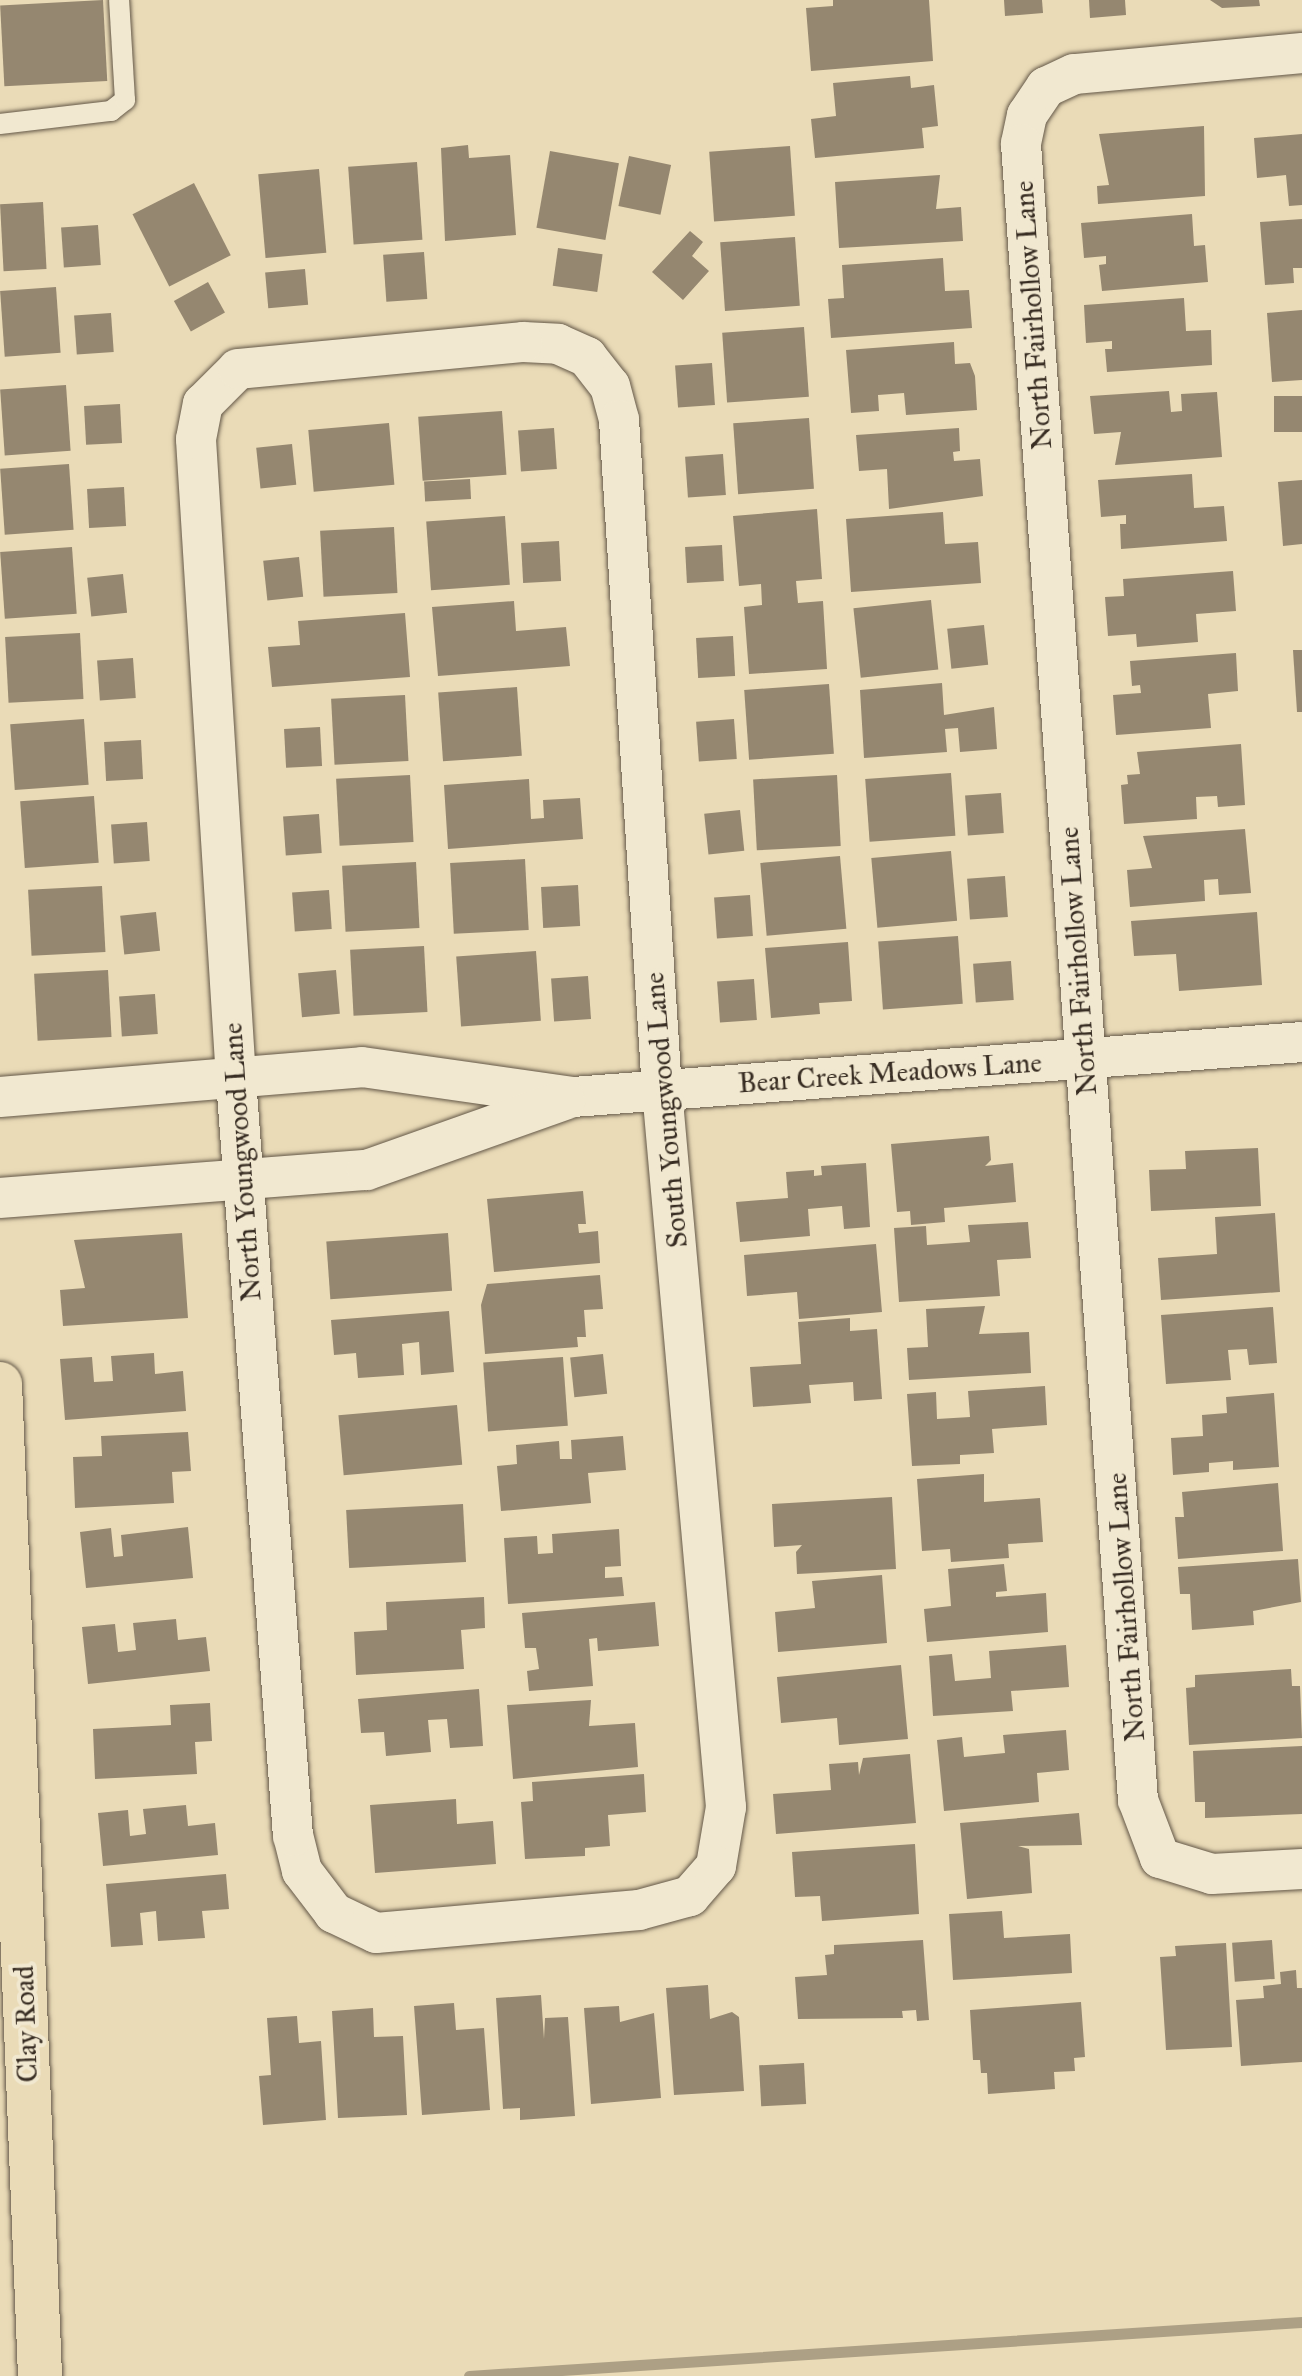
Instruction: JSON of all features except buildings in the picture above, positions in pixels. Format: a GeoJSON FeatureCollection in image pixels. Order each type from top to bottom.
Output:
{"type":"FeatureCollection","features":[{"type":"Feature","properties":{"kind":"main road","name":"Clay Road"},"geometry":{"type":"LineString","coordinates":[[0,1384],[40,2376],[0,2091]]}},
{"type":"Feature","properties":{"kind":"street","name":"North Fairhollow Lane"},"geometry":{"type":"LineString","coordinates":[[1302,53],[1074,74],[1046,87],[1027,115],[1021,144],[1138,1800],[1160,1858],[1212,1874],[1302,1869]]}},
{"type":"Feature","properties":{"kind":"street","name":"South Youngwood Lane"},"geometry":{"type":"LineString","coordinates":[[383,355],[558,344],[587,357],[610,386],[619,420],[662,1090],[726,1807],[716,1866],[690,1896],[639,1910],[520,1920]]}},
{"type":"Feature","properties":{"kind":"street","name":"North Youngwood Lane"},"geometry":{"type":"LineString","coordinates":[[383,355],[238,369],[203,404],[196,439],[236,1079],[293,1836],[302,1871],[334,1913],[376,1933],[520,1920]]}},
{"type":"Feature","properties":{"kind":"street","name":"Bear Creek Meadows Lane"},"geometry":{"type":"LineString","coordinates":[[0,1097],[362,1067],[573,1097],[1302,1042]]}},
{"type":"Feature","properties":{"kind":"street","name":"Bear Creek Meadows Lane"},"geometry":{"type":"LineString","coordinates":[[0,1198],[367,1170],[573,1097]]}},
{"type":"Feature","properties":{"kind":"lane"},"geometry":{"type":"LineString","coordinates":[[0,124],[111,111],[125,100],[119,0]]}},
{"type":"Feature","properties":{"kind":"waterway"},"geometry":{"type":"LineString","coordinates":[[469,2376],[1302,2322]]}}]}
